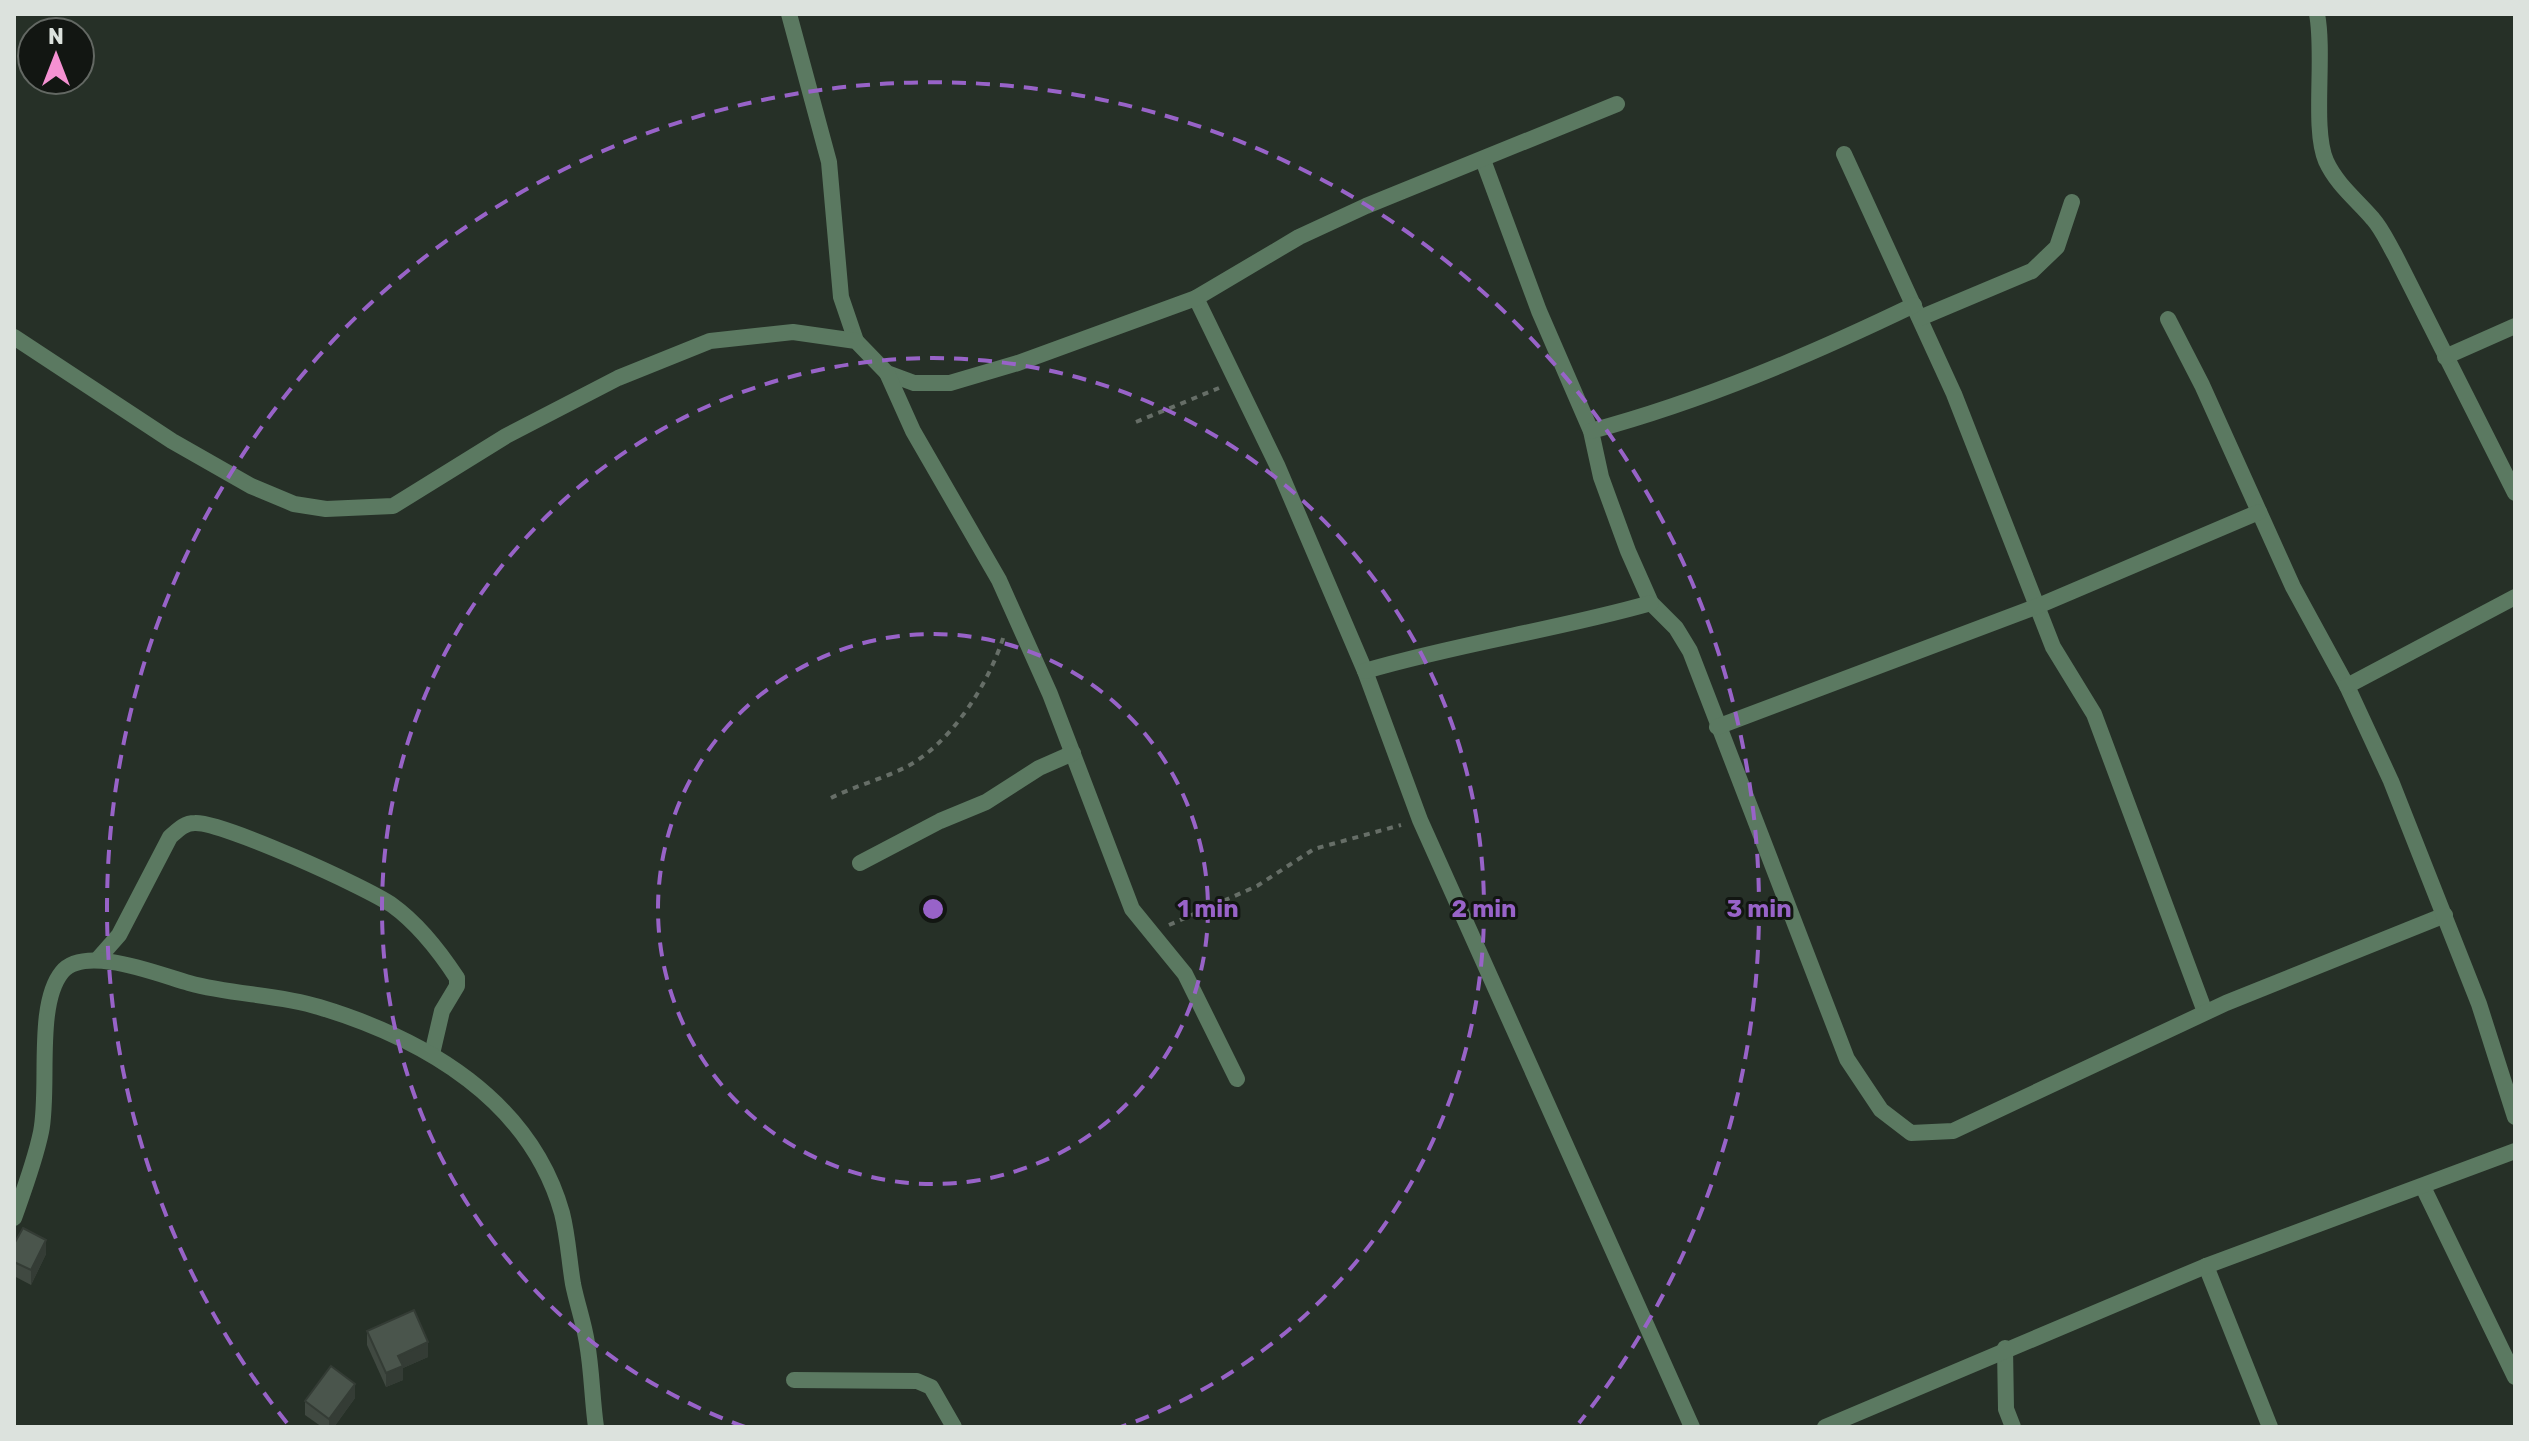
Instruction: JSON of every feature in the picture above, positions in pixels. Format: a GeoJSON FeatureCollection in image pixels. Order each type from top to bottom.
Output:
{"type":"FeatureCollection","features":[{"type":"Feature","properties":{"kind":"street"},"geometry":{"type":"LineString","coordinates":[[789,14],[829,162],[841,297],[856,341],[887,373],[913,431],[972,530],[1012,609],[1073,753],[1132,909],[1148,933],[1185,974],[1237,1079]]}},
{"type":"Feature","properties":{"kind":"street"},"geometry":{"type":"LineString","coordinates":[[2317,14],[2322,70],[2321,137],[2325,159],[2338,183],[2376,221],[2515,493]]}},
{"type":"Feature","properties":{"kind":"street"},"geometry":{"type":"LineString","coordinates":[[887,373],[914,383],[950,383],[1123,327],[1196,298],[1299,237],[1617,104]]}},
{"type":"Feature","properties":{"kind":"street"},"geometry":{"type":"LineString","coordinates":[[1844,154],[1917,311],[2053,647],[2094,714],[2205,1012]]}},
{"type":"Feature","properties":{"kind":"street"},"geometry":{"type":"LineString","coordinates":[[1483,160],[1539,311],[1591,431],[1601,477],[1651,603],[1676,628],[1690,651],[1847,1059],[1881,1110],[1911,1133],[1953,1131],[2205,1012],[2445,915]]}},
{"type":"Feature","properties":{"kind":"street"},"geometry":{"type":"LineString","coordinates":[[1591,431],[1638,418],[1816,353],[1917,311],[2032,271],[2057,247],[2072,202]]}},
{"type":"Feature","properties":{"kind":"street"},"geometry":{"type":"LineString","coordinates":[[1196,298],[1277,465],[1365,671],[1420,820],[1692,1427]]}},
{"type":"Feature","properties":{"kind":"street"},"geometry":{"type":"LineString","coordinates":[[2168,319],[2202,385],[2293,587],[2347,686],[2391,781],[2445,915],[2515,1117]]}},
{"type":"Feature","properties":{"kind":"street"},"geometry":{"type":"LineString","coordinates":[[2445,357],[2515,326]]}},
{"type":"Feature","properties":{"kind":"street"},"geometry":{"type":"LineString","coordinates":[[14,337],[172,441],[251,486],[294,504],[326,509],[393,506],[506,436],[618,378],[710,341],[793,332],[856,341]]}},
{"type":"Feature","properties":{"kind":"street"},"geometry":{"type":"LineString","coordinates":[[1717,727],[2038,606],[2259,512]]}},
{"type":"Feature","properties":{"kind":"street"},"geometry":{"type":"LineString","coordinates":[[2347,686],[2515,597]]}},
{"type":"Feature","properties":{"kind":"street"},"geometry":{"type":"LineString","coordinates":[[1365,671],[1437,650],[1579,624],[1651,603]]}},
{"type":"Feature","properties":{"kind":"street"},"geometry":{"type":"LineString","coordinates":[[860,863],[940,821],[986,802],[1039,768],[1073,753]]}},
{"type":"Feature","properties":{"kind":"street"},"geometry":{"type":"LineString","coordinates":[[97,960],[119,935],[170,837],[182,826],[194,823],[223,826],[364,889],[393,906],[418,930],[457,978],[457,986],[436,1030],[432,1054]]}},
{"type":"Feature","properties":{"kind":"street"},"geometry":{"type":"LineString","coordinates":[[14,1218],[37,1148],[45,1108],[49,1000],[63,970],[78,962],[97,960],[213,990],[315,1006],[432,1054],[482,1087],[511,1119],[551,1183],[570,1245],[573,1281],[587,1343],[596,1427]]}},
{"type":"Feature","properties":{"kind":"street"},"geometry":{"type":"LineString","coordinates":[[1825,1427],[2005,1348],[2206,1266],[2515,1151]]}},
{"type":"Feature","properties":{"kind":"street"},"geometry":{"type":"LineString","coordinates":[[2423,1187],[2515,1377]]}},
{"type":"Feature","properties":{"kind":"street"},"geometry":{"type":"LineString","coordinates":[[2206,1266],[2270,1427]]}},
{"type":"Feature","properties":{"kind":"street"},"geometry":{"type":"LineString","coordinates":[[2005,1348],[2006,1409],[2013,1427]]}},
{"type":"Feature","properties":{"kind":"street"},"geometry":{"type":"LineString","coordinates":[[794,1380],[917,1381],[931,1387],[954,1427]]}},
{"type":"Feature","properties":{"kind":"path"},"geometry":{"type":"LineString","coordinates":[[1136,422],[1236,381]]}},
{"type":"Feature","properties":{"kind":"path"},"geometry":{"type":"LineString","coordinates":[[831,798],[905,767],[923,756],[970,708],[999,651],[1012,609]]}},
{"type":"Feature","properties":{"kind":"path"},"geometry":{"type":"LineString","coordinates":[[1148,933],[1257,886],[1314,849],[1420,820]]}},
{"type":"Feature","properties":{"kind":"building"},"geometry":{"type":"Polygon","coordinates":[[[23,1228],[46,1240],[31,1270],[14,1262],[14,1244],[23,1228]]]}},
{"type":"Feature","properties":{"kind":"building"},"geometry":{"type":"Polygon","coordinates":[[[414,1310],[428,1342],[398,1356],[403,1366],[386,1373],[367,1331],[414,1310]]]}},
{"type":"Feature","properties":{"kind":"building"},"geometry":{"type":"Polygon","coordinates":[[[331,1366],[355,1384],[329,1419],[305,1401],[331,1366]]]}}]}
